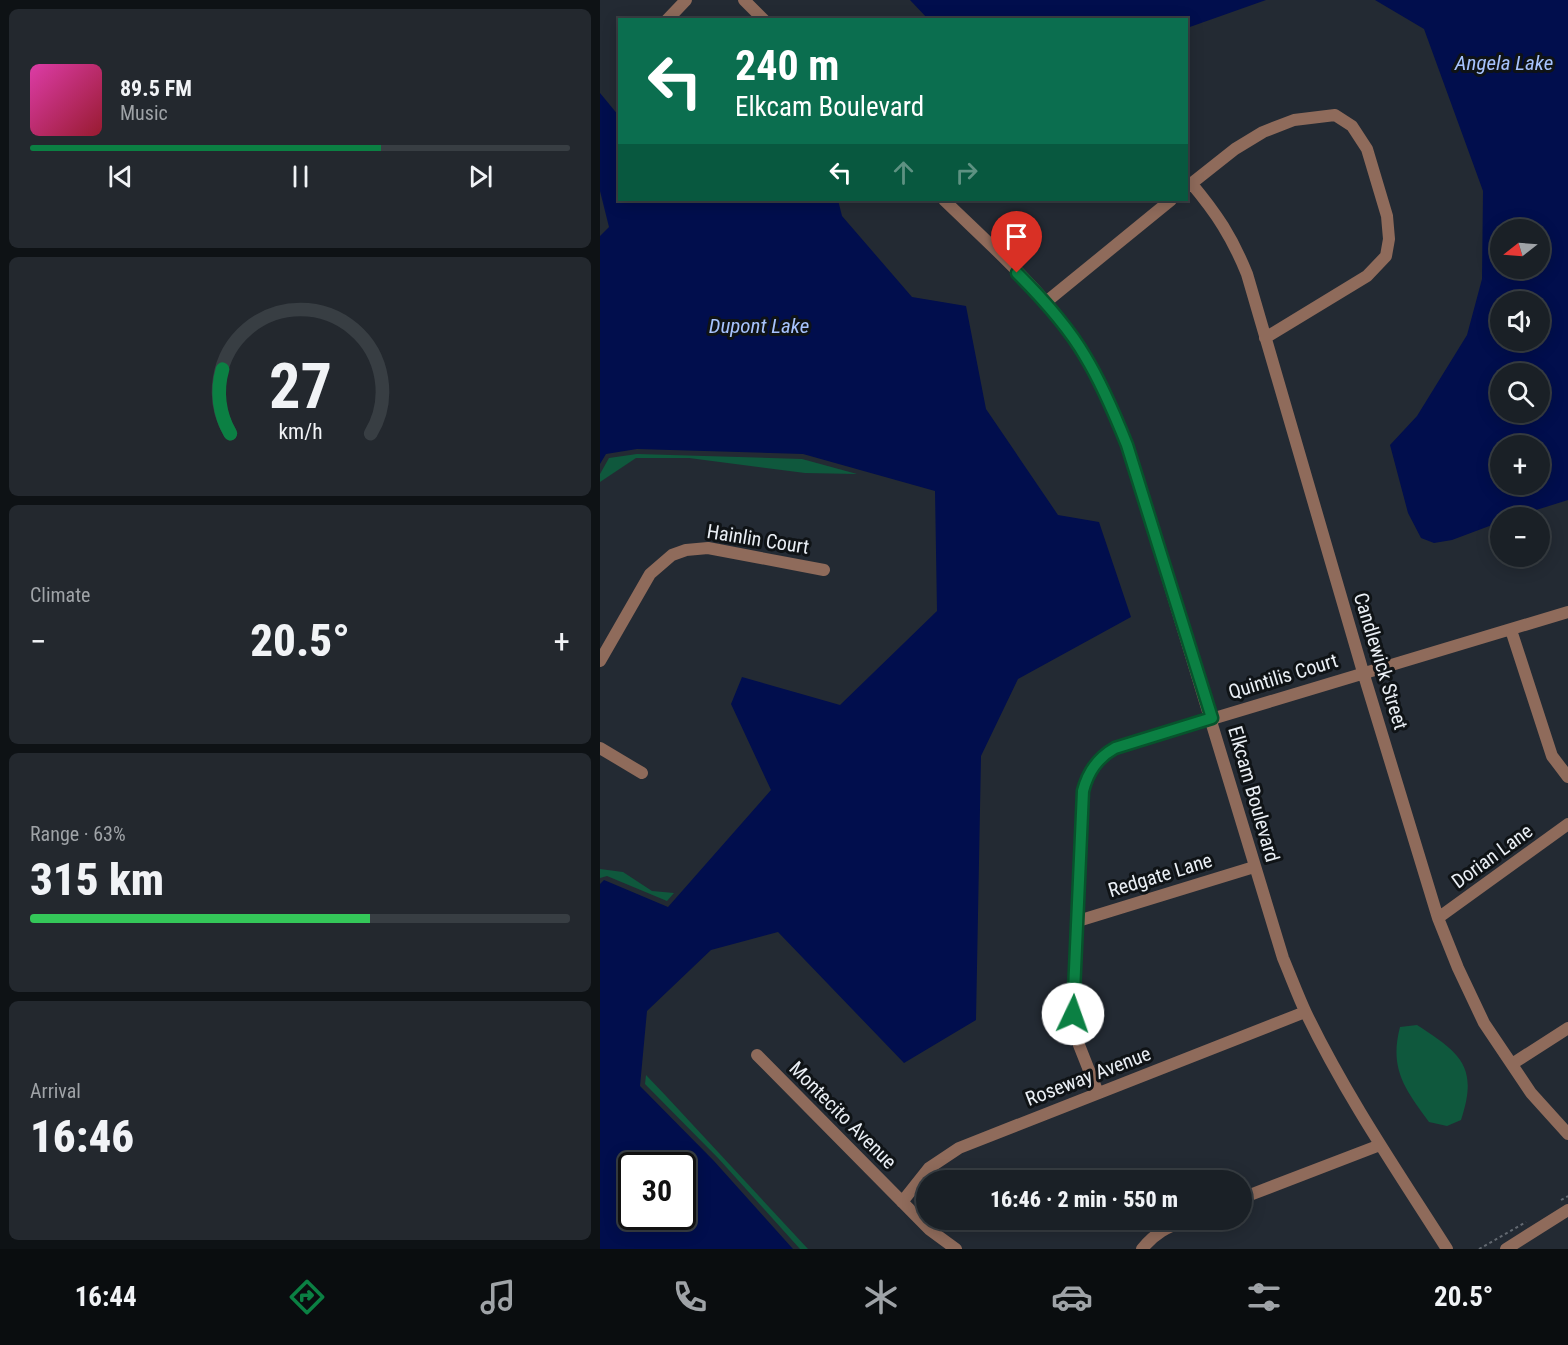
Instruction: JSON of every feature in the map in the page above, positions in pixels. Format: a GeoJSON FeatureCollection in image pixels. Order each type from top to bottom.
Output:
{"type":"FeatureCollection","features":[{"type":"Feature","properties":{"kind":"street"},"geometry":{"type":"LineString","coordinates":[[669,18],[686,0]]}},
{"type":"Feature","properties":{"kind":"street"},"geometry":{"type":"LineString","coordinates":[[744,0],[762,18]]}},
{"type":"Feature","properties":{"kind":"street"},"geometry":{"type":"LineString","coordinates":[[1189,185],[1235,149],[1263,132],[1294,120],[1335,116],[1352,126],[1366,149],[1387,216],[1389,239],[1386,256],[1367,276],[1265,338]]}},
{"type":"Feature","properties":{"kind":"street","name":"Candlewick Street"},"geometry":{"type":"LineString","coordinates":[[1189,185],[1215,212],[1234,244],[1247,274],[1363,672],[1438,918],[1484,1023],[1531,1093],[1568,1134]]}},
{"type":"Feature","properties":{"kind":"street","name":"Elkcam Boulevard"},"geometry":{"type":"LineString","coordinates":[[945,201],[1046,302],[1085,356],[1127,445],[1212,718],[1254,867],[1283,958],[1305,1012],[1380,1145],[1447,1249]]}},
{"type":"Feature","properties":{"kind":"street"},"geometry":{"type":"LineString","coordinates":[[1046,302],[1170,201]]}},
{"type":"Feature","properties":{"kind":"street","name":"Hainlin Court"},"geometry":{"type":"LineString","coordinates":[[600,661],[650,574],[672,555],[686,550],[708,548],[824,570]]}},
{"type":"Feature","properties":{"kind":"street","name":"Quintilis Court"},"geometry":{"type":"LineString","coordinates":[[1098,1093],[1079,1045],[1073,1014],[1083,791],[1087,775],[1102,755],[1115,748],[1212,718],[1568,612]]}},
{"type":"Feature","properties":{"kind":"street"},"geometry":{"type":"LineString","coordinates":[[1511,630],[1552,756],[1568,777]]}},
{"type":"Feature","properties":{"kind":"street"},"geometry":{"type":"LineString","coordinates":[[600,748],[642,773]]}},
{"type":"Feature","properties":{"kind":"street","name":"Dorian Lane"},"geometry":{"type":"LineString","coordinates":[[1438,918],[1568,824]]}},
{"type":"Feature","properties":{"kind":"street","name":"Redgate Lane"},"geometry":{"type":"LineString","coordinates":[[1077,921],[1254,867]]}},
{"type":"Feature","properties":{"kind":"street","name":"Roseway Avenue"},"geometry":{"type":"LineString","coordinates":[[902,1202],[929,1168],[959,1148],[1305,1012]]}},
{"type":"Feature","properties":{"kind":"street"},"geometry":{"type":"LineString","coordinates":[[1512,1064],[1568,1029]]}},
{"type":"Feature","properties":{"kind":"street","name":"Montecito Avenue"},"geometry":{"type":"LineString","coordinates":[[757,1055],[930,1230],[956,1249]]}},
{"type":"Feature","properties":{"kind":"street"},"geometry":{"type":"LineString","coordinates":[[1252,1194],[1380,1145]]}},
{"type":"Feature","properties":{"kind":"street"},"geometry":{"type":"LineString","coordinates":[[1506,1249],[1563,1206]]}},
{"type":"Feature","properties":{"kind":"street"},"geometry":{"type":"LineString","coordinates":[[1142,1249],[1161,1230]]}},
{"type":"Feature","properties":{"kind":"path"},"geometry":{"type":"LineString","coordinates":[[1563,1206],[1568,1196]]}},
{"type":"Feature","properties":{"kind":"path"},"geometry":{"type":"LineString","coordinates":[[1479,1249],[1531,1219]]}},
{"type":"Feature","properties":{"kind":"green space"},"geometry":{"type":"Polygon","coordinates":[[[637,454],[802,459],[857,474],[805,473],[689,458],[636,458],[600,482],[600,474],[609,458],[637,454]]]}},
{"type":"Feature","properties":{"kind":"green space"},"geometry":{"type":"Polygon","coordinates":[[[600,869],[623,872],[652,891],[674,893],[667,901],[607,876],[600,878],[600,869]]]}},
{"type":"Feature","properties":{"kind":"green space"},"geometry":{"type":"Polygon","coordinates":[[[1417,1025],[1455,1053],[1466,1074],[1468,1086],[1461,1120],[1447,1126],[1429,1122],[1401,1078],[1397,1055],[1400,1027],[1417,1025]]]}},
{"type":"Feature","properties":{"kind":"green space"},"geometry":{"type":"Polygon","coordinates":[[[646,1075],[808,1249],[800,1249],[718,1158],[645,1084],[646,1075]]]}},
{"type":"Feature","properties":{"kind":"water"},"geometry":{"type":"Polygon","coordinates":[[[910,0],[1266,0],[1188,28],[1188,18],[927,18],[910,0]]]}},
{"type":"Feature","properties":{"kind":"water","name":"Angela Lake"},"geometry":{"type":"Polygon","coordinates":[[[1375,0],[1568,0],[1568,500],[1546,507],[1490,507],[1490,526],[1452,540],[1434,543],[1421,538],[1408,513],[1390,445],[1417,416],[1467,335],[1482,279],[1483,191],[1424,29],[1375,0]]]}},
{"type":"Feature","properties":{"kind":"water","name":"Dupont Lake"},"geometry":{"type":"Polygon","coordinates":[[[600,93],[618,115],[618,201],[838,201],[842,216],[912,297],[966,306],[986,409],[1058,515],[1099,522],[1131,617],[1018,679],[981,756],[976,1020],[904,1063],[778,932],[711,950],[647,1011],[640,1086],[714,1161],[793,1249],[600,1249],[600,884],[604,880],[668,907],[771,790],[731,704],[742,677],[840,705],[937,611],[935,491],[803,454],[637,449],[606,454],[600,464],[600,236],[609,227],[600,191],[600,93]]]}},
{"type":"Feature","properties":{"kind":"route"},"geometry":{"type":"LineString","coordinates":[[1017,273],[1046,302],[1085,356],[1112,410],[1127,445],[1212,718],[1115,748],[1102,755],[1087,775],[1083,791],[1073,1014]]}}]}
